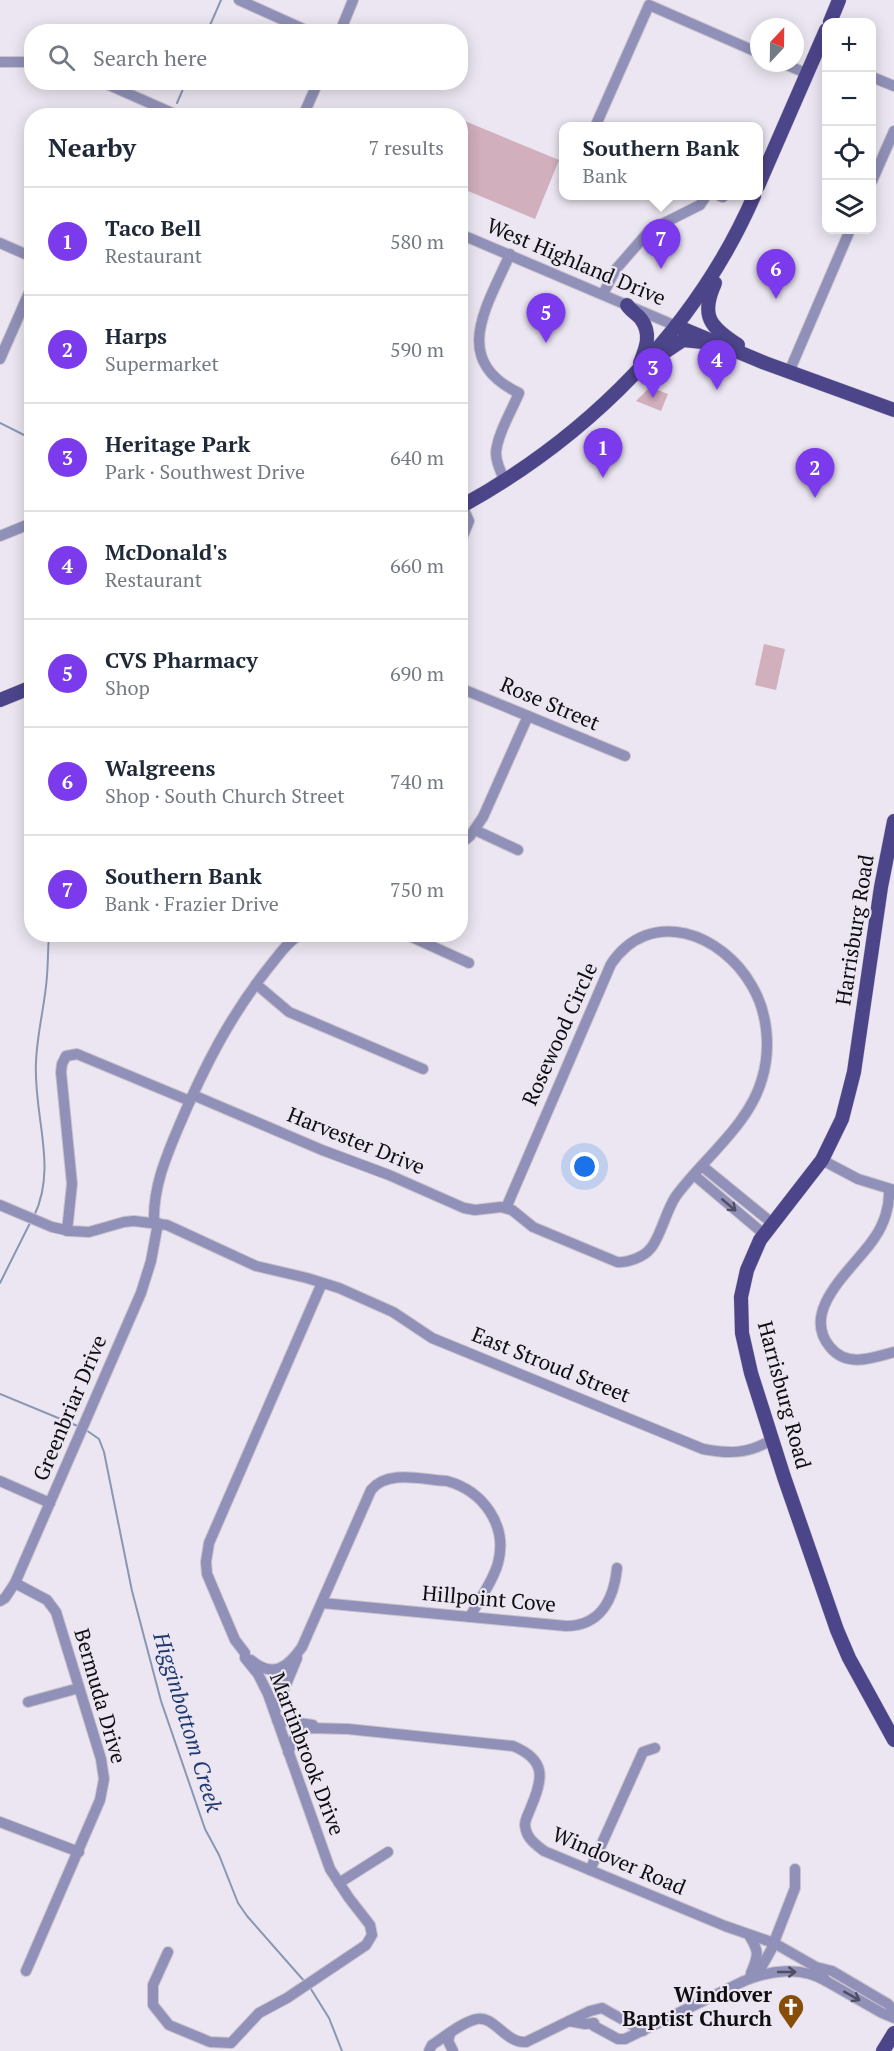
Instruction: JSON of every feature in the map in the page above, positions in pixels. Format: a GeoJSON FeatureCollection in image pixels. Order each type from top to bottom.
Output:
{"type":"FeatureCollection","features":[{"type":"Feature","properties":{"kind":"main road"},"geometry":{"type":"LineString","coordinates":[[832,18],[839,0]]}},
{"type":"Feature","properties":{"kind":"main road"},"geometry":{"type":"LineString","coordinates":[[763,177],[808,74],[822,55]]}},
{"type":"Feature","properties":{"kind":"main road"},"geometry":{"type":"LineString","coordinates":[[752,200],[711,293],[707,313],[720,332],[765,363]]}},
{"type":"Feature","properties":{"kind":"main road"},"geometry":{"type":"LineString","coordinates":[[468,502],[505,481],[542,455],[590,417],[637,371],[701,294],[745,216]]}},
{"type":"Feature","properties":{"kind":"main road"},"geometry":{"type":"LineString","coordinates":[[627,305],[642,320],[648,334],[647,346],[637,371]]}},
{"type":"Feature","properties":{"kind":"main road"},"geometry":{"type":"LineString","coordinates":[[676,326],[765,363],[894,410]]}},
{"type":"Feature","properties":{"kind":"main road"},"geometry":{"type":"LineString","coordinates":[[637,371],[683,340],[719,344]]}},
{"type":"Feature","properties":{"kind":"main road"},"geometry":{"type":"LineString","coordinates":[[0,700],[24,690]]}},
{"type":"Feature","properties":{"kind":"main road","name":"Harrisburg Road"},"geometry":{"type":"LineString","coordinates":[[894,821],[881,887],[854,1072],[842,1119],[822,1160],[768,1229],[747,1270],[740,1313],[745,1352],[771,1440],[837,1630],[854,1668],[894,1740]]}},
{"type":"Feature","properties":{"kind":"main road"},"geometry":{"type":"LineString","coordinates":[[883,2051],[894,2033]]}},
{"type":"Feature","properties":{"kind":"street"},"geometry":{"type":"LineString","coordinates":[[239,0],[292,24]]}},
{"type":"Feature","properties":{"kind":"street"},"geometry":{"type":"LineString","coordinates":[[343,24],[353,0]]}},
{"type":"Feature","properties":{"kind":"street"},"geometry":{"type":"LineString","coordinates":[[597,122],[649,4],[750,49]]}},
{"type":"Feature","properties":{"kind":"street"},"geometry":{"type":"LineString","coordinates":[[0,62],[24,62]]}},
{"type":"Feature","properties":{"kind":"street"},"geometry":{"type":"LineString","coordinates":[[803,72],[808,74]]}},
{"type":"Feature","properties":{"kind":"street"},"geometry":{"type":"LineString","coordinates":[[876,79],[894,86]]}},
{"type":"Feature","properties":{"kind":"street"},"geometry":{"type":"LineString","coordinates":[[120,90],[161,108]]}},
{"type":"Feature","properties":{"kind":"street"},"geometry":{"type":"LineString","coordinates":[[307,108],[314,90]]}},
{"type":"Feature","properties":{"kind":"street"},"geometry":{"type":"LineString","coordinates":[[872,180],[894,130]]}},
{"type":"Feature","properties":{"kind":"street"},"geometry":{"type":"LineString","coordinates":[[603,294],[616,269],[650,231],[700,204],[703,200]]}},
{"type":"Feature","properties":{"kind":"street"},"geometry":{"type":"LineString","coordinates":[[789,372],[848,234]]}},
{"type":"Feature","properties":{"kind":"street","name":"West Highland Drive"},"geometry":{"type":"LineString","coordinates":[[468,237],[676,326]]}},
{"type":"Feature","properties":{"kind":"street"},"geometry":{"type":"LineString","coordinates":[[0,243],[24,254]]}},
{"type":"Feature","properties":{"kind":"street"},"geometry":{"type":"LineString","coordinates":[[505,481],[496,453],[519,393],[498,380],[486,368],[477,339],[479,326],[510,254]]}},
{"type":"Feature","properties":{"kind":"street"},"geometry":{"type":"LineString","coordinates":[[0,359],[24,304]]}},
{"type":"Feature","properties":{"kind":"street"},"geometry":{"type":"LineString","coordinates":[[0,536],[24,526]]}},
{"type":"Feature","properties":{"kind":"street","name":"Rose Street"},"geometry":{"type":"LineString","coordinates":[[468,691],[625,756]]}},
{"type":"Feature","properties":{"kind":"street"},"geometry":{"type":"LineString","coordinates":[[468,837],[475,830],[488,809],[528,716]]}},
{"type":"Feature","properties":{"kind":"street"},"geometry":{"type":"LineString","coordinates":[[475,830],[518,850]]}},
{"type":"Feature","properties":{"kind":"street","name":"Rosewood Circle"},"geometry":{"type":"LineString","coordinates":[[673,930],[702,940],[733,961],[752,984],[765,1018],[766,1061],[756,1096],[742,1118],[671,1203],[651,1249],[636,1258],[622,1262],[533,1227],[518,1213],[506,1208],[611,964],[626,946],[660,931],[673,930]]}},
{"type":"Feature","properties":{"kind":"street","name":"Greenbriar Drive"},"geometry":{"type":"LineString","coordinates":[[0,1601],[5,1598],[15,1583],[145,1284],[156,1223],[159,1177],[191,1098],[216,1044],[256,984],[281,951],[292,942]]}},
{"type":"Feature","properties":{"kind":"street"},"geometry":{"type":"LineString","coordinates":[[423,942],[469,963]]}},
{"type":"Feature","properties":{"kind":"street"},"geometry":{"type":"LineString","coordinates":[[256,984],[289,1012],[423,1069]]}},
{"type":"Feature","properties":{"kind":"street","name":"Harvester Drive"},"geometry":{"type":"LineString","coordinates":[[67,1230],[72,1184],[61,1072],[66,1056],[77,1054],[389,1175],[465,1208],[475,1210],[506,1208]]}},
{"type":"Feature","properties":{"kind":"street"},"geometry":{"type":"LineString","coordinates":[[822,1160],[858,1179],[892,1190],[882,1226],[870,1244],[836,1283],[823,1311],[821,1329],[828,1346],[849,1359],[868,1359],[894,1352]]}},
{"type":"Feature","properties":{"kind":"street"},"geometry":{"type":"LineString","coordinates":[[702,1166],[768,1229]]}},
{"type":"Feature","properties":{"kind":"street"},"geometry":{"type":"LineString","coordinates":[[693,1175],[768,1229]]}},
{"type":"Feature","properties":{"kind":"street","name":"East Stroud Street"},"geometry":{"type":"LineString","coordinates":[[0,1205],[52,1227],[67,1230],[89,1232],[124,1222],[156,1223],[174,1227],[256,1266],[322,1283],[393,1312],[432,1338],[703,1449],[726,1453],[740,1452],[771,1440]]}},
{"type":"Feature","properties":{"kind":"street","name":"Martinbrook Drive"},"geometry":{"type":"LineString","coordinates":[[168,1953],[153,1985],[153,2005],[169,2025],[210,2042],[231,2043],[259,2013],[366,1945],[372,1935],[370,1925],[339,1883],[324,1853],[268,1694],[258,1674],[245,1658],[245,1653],[235,1640],[207,1574],[207,1550],[322,1283]]}},
{"type":"Feature","properties":{"kind":"street"},"geometry":{"type":"LineString","coordinates":[[276,1715],[302,1647],[371,1490],[376,1484],[392,1477],[447,1481],[470,1490],[480,1498],[493,1516],[499,1537],[497,1565],[470,1617]]}},
{"type":"Feature","properties":{"kind":"street"},"geometry":{"type":"LineString","coordinates":[[0,1481],[50,1503]]}},
{"type":"Feature","properties":{"kind":"street","name":"Hillpoint Cove"},"geometry":{"type":"LineString","coordinates":[[322,1603],[566,1626],[585,1623],[603,1609],[615,1587],[617,1568]]}},
{"type":"Feature","properties":{"kind":"street","name":"Bermuda Drive"},"geometry":{"type":"LineString","coordinates":[[15,1583],[47,1600],[56,1612],[101,1759],[104,1779],[100,1800],[79,1852],[26,1971]]}},
{"type":"Feature","properties":{"kind":"street"},"geometry":{"type":"LineString","coordinates":[[245,1653],[259,1666],[272,1669],[284,1667],[292,1662],[302,1647]]}},
{"type":"Feature","properties":{"kind":"street"},"geometry":{"type":"LineString","coordinates":[[28,1702],[79,1688]]}},
{"type":"Feature","properties":{"kind":"street","name":"Windover Road"},"geometry":{"type":"LineString","coordinates":[[276,1715],[348,1729]]}},
{"type":"Feature","properties":{"kind":"street","name":"Windover Road"},"geometry":{"type":"LineString","coordinates":[[288,1752],[296,1734],[307,1728],[348,1729],[513,1746],[523,1750],[535,1761],[540,1776],[539,1788],[526,1821],[528,1837],[544,1851],[692,1913],[774,1943],[816,1967],[832,1971],[888,2004],[894,2011]]}},
{"type":"Feature","properties":{"kind":"street"},"geometry":{"type":"LineString","coordinates":[[590,1870],[643,1752],[655,1748]]}},
{"type":"Feature","properties":{"kind":"street"},"geometry":{"type":"LineString","coordinates":[[0,1822],[79,1852]]}},
{"type":"Feature","properties":{"kind":"street"},"geometry":{"type":"LineString","coordinates":[[339,1883],[388,1852]]}},
{"type":"Feature","properties":{"kind":"street"},"geometry":{"type":"LineString","coordinates":[[748,1979],[762,1966],[774,1943],[795,1888],[795,1869]]}},
{"type":"Feature","properties":{"kind":"street"},"geometry":{"type":"LineString","coordinates":[[748,1979],[757,1959],[756,1947],[749,1935]]}},
{"type":"Feature","properties":{"kind":"street","name":"Windover Road"},"geometry":{"type":"LineString","coordinates":[[816,1967],[826,1982],[894,2018]]}},
{"type":"Feature","properties":{"kind":"street"},"geometry":{"type":"LineString","coordinates":[[595,2009],[594,2026],[618,2039],[623,2039],[748,1979],[784,1971],[804,1972],[826,1982]]}},
{"type":"Feature","properties":{"kind":"street"},"geometry":{"type":"LineString","coordinates":[[429,2051],[432,2045],[475,2019],[481,2018],[486,2019],[514,2040],[526,2042],[595,2009],[607,2010],[643,2031]]}},
{"type":"Feature","properties":{"kind":"street"},"geometry":{"type":"LineString","coordinates":[[570,2021],[594,2023]]}},
{"type":"Feature","properties":{"kind":"street"},"geometry":{"type":"LineString","coordinates":[[450,2034],[448,2041],[453,2051]]}},
{"type":"Feature","properties":{"kind":"street"},"geometry":{"type":"LineString","coordinates":[[619,2051],[623,2039]]}},
{"type":"Feature","properties":{"kind":"shaded area"},"geometry":{"type":"Polygon","coordinates":[[[468,122],[559,160],[535,219],[468,191],[468,122]]]}},
{"type":"Feature","properties":{"kind":"shaded area"},"geometry":{"type":"Polygon","coordinates":[[[650,387],[668,394],[661,411],[636,401],[650,387]]]}},
{"type":"Feature","properties":{"kind":"shaded area"},"geometry":{"type":"Polygon","coordinates":[[[764,644],[785,649],[776,690],[755,685],[764,644]]]}},
{"type":"Feature","properties":{"kind":"waterway","name":"Higginbottom Creek"},"geometry":{"type":"LineString","coordinates":[[210,24],[221,0]]}},
{"type":"Feature","properties":{"kind":"waterway","name":"Higginbottom Creek"},"geometry":{"type":"LineString","coordinates":[[177,103],[183,90]]}},
{"type":"Feature","properties":{"kind":"waterway"},"geometry":{"type":"LineString","coordinates":[[0,423],[24,435]]}},
{"type":"Feature","properties":{"kind":"waterway","name":"Higginbottom Creek"},"geometry":{"type":"LineString","coordinates":[[34,1216],[41,1197],[44,1179],[36,1062],[46,987],[49,942]]}},
{"type":"Feature","properties":{"kind":"waterway","name":"Higginbottom Creek"},"geometry":{"type":"LineString","coordinates":[[0,1283],[31,1221]]}},
{"type":"Feature","properties":{"kind":"waterway","name":"Higginbottom Creek"},"geometry":{"type":"LineString","coordinates":[[0,1394],[80,1427]]}},
{"type":"Feature","properties":{"kind":"waterway","name":"Higginbottom Creek"},"geometry":{"type":"LineString","coordinates":[[86,1430],[99,1439],[104,1452],[132,1591],[161,1701],[205,1829],[219,1855],[238,1903],[305,1982]]}},
{"type":"Feature","properties":{"kind":"waterway","name":"Higginbottom Creek"},"geometry":{"type":"LineString","coordinates":[[309,1986],[329,2018],[342,2051]]}},
{"type":"Feature","properties":{"kind":"place","name":"Southern Bank"},"geometry":{"type":"Point","coordinates":[661,269]}},
{"type":"Feature","properties":{"kind":"place","name":"Walgreens"},"geometry":{"type":"Point","coordinates":[776,299]}},
{"type":"Feature","properties":{"kind":"place","name":"CVS Pharmacy"},"geometry":{"type":"Point","coordinates":[546,343]}},
{"type":"Feature","properties":{"kind":"place","name":"McDonald's"},"geometry":{"type":"Point","coordinates":[717,390]}},
{"type":"Feature","properties":{"kind":"place","name":"Heritage Park"},"geometry":{"type":"Point","coordinates":[653,398]}},
{"type":"Feature","properties":{"kind":"place","name":"Taco Bell"},"geometry":{"type":"Point","coordinates":[603,478]}},
{"type":"Feature","properties":{"kind":"place","name":"Harps"},"geometry":{"type":"Point","coordinates":[815,498]}},
{"type":"Feature","properties":{"kind":"place","name":"Windover Baptist Church"},"geometry":{"type":"Point","coordinates":[791,2030]}}]}
